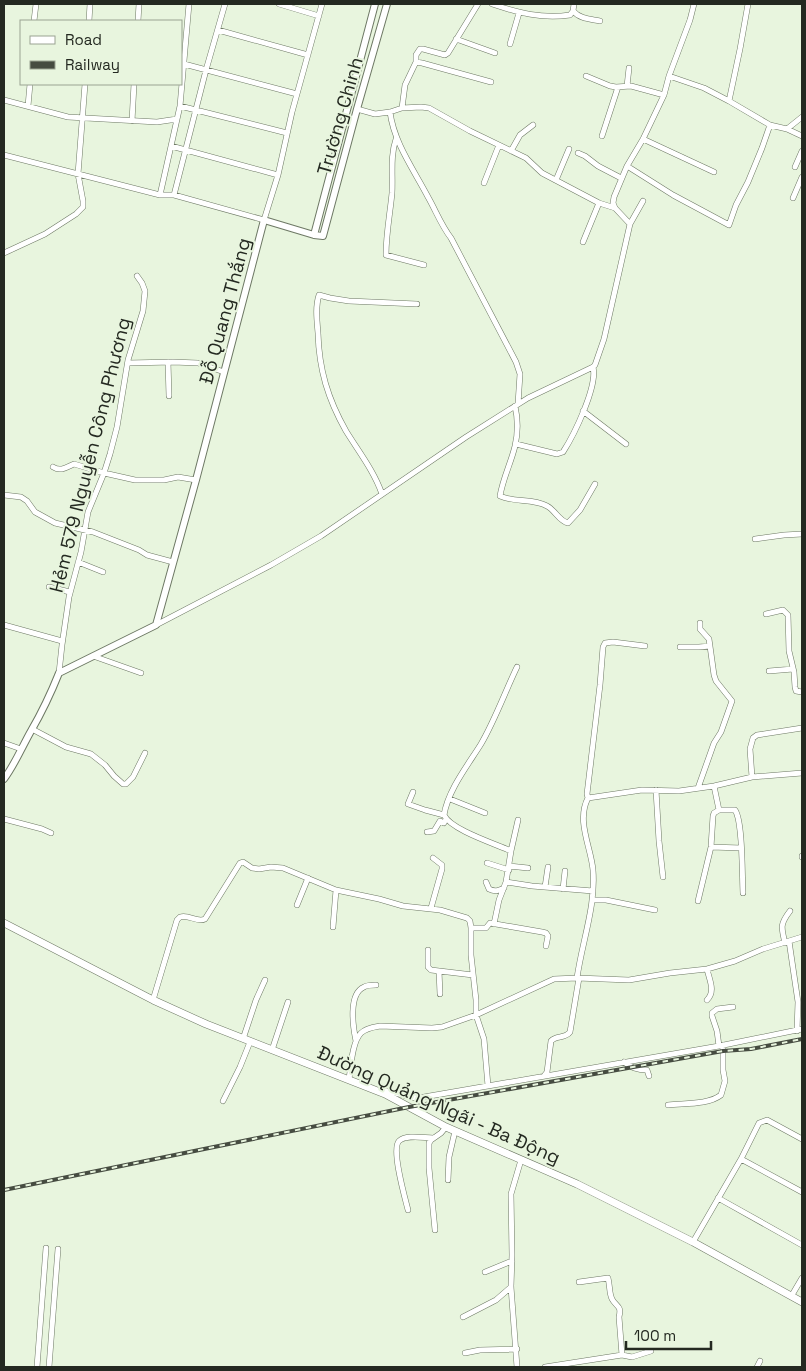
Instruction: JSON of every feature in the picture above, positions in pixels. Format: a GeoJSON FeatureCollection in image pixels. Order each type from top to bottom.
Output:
{"type":"FeatureCollection","features":[{"type":"Feature","properties":{"kind":"main road","name":"Đường Quảng Ngãi - Ba Động"},"geometry":{"type":"LineString","coordinates":[[4,923],[153,1000],[247,1040],[385,1094],[446,1127],[577,1184],[694,1242],[802,1302]]}},
{"type":"Feature","properties":{"kind":"street"},"geometry":{"type":"LineString","coordinates":[[34,20],[36,4]]}},
{"type":"Feature","properties":{"kind":"street"},"geometry":{"type":"LineString","coordinates":[[88,20],[90,4]]}},
{"type":"Feature","properties":{"kind":"street"},"geometry":{"type":"LineString","coordinates":[[138,20],[139,4]]}},
{"type":"Feature","properties":{"kind":"street"},"geometry":{"type":"LineString","coordinates":[[160,195],[180,106],[188,4]]}},
{"type":"Feature","properties":{"kind":"street"},"geometry":{"type":"LineString","coordinates":[[174,195],[225,4]]}},
{"type":"Feature","properties":{"kind":"street"},"geometry":{"type":"LineString","coordinates":[[279,4],[319,16]]}},
{"type":"Feature","properties":{"kind":"street","name":"Đỗ Quang Thắng"},"geometry":{"type":"LineString","coordinates":[[156,625],[264,220],[278,175],[297,94],[322,4]]}},
{"type":"Feature","properties":{"kind":"street","name":"Trường Chinh"},"geometry":{"type":"LineString","coordinates":[[375,4],[314,235],[323,236],[357,109],[388,4]]}},
{"type":"Feature","properties":{"kind":"street"},"geometry":{"type":"LineString","coordinates":[[402,108],[405,85],[420,49],[445,54],[450,50],[478,4]]}},
{"type":"Feature","properties":{"kind":"street"},"geometry":{"type":"LineString","coordinates":[[492,4],[519,13],[543,16],[570,15],[574,4]]}},
{"type":"Feature","properties":{"kind":"street"},"geometry":{"type":"LineString","coordinates":[[630,224],[615,208],[614,196],[621,178],[643,139],[664,95],[694,4]]}},
{"type":"Feature","properties":{"kind":"street"},"geometry":{"type":"LineString","coordinates":[[729,101],[748,4]]}},
{"type":"Feature","properties":{"kind":"street"},"geometry":{"type":"LineString","coordinates":[[573,11],[577,16],[600,21]]}},
{"type":"Feature","properties":{"kind":"street"},"geometry":{"type":"LineString","coordinates":[[510,44],[519,13]]}},
{"type":"Feature","properties":{"kind":"street"},"geometry":{"type":"LineString","coordinates":[[218,30],[308,55]]}},
{"type":"Feature","properties":{"kind":"street"},"geometry":{"type":"LineString","coordinates":[[456,39],[495,53]]}},
{"type":"Feature","properties":{"kind":"street"},"geometry":{"type":"LineString","coordinates":[[416,62],[490,82]]}},
{"type":"Feature","properties":{"kind":"street"},"geometry":{"type":"LineString","coordinates":[[184,64],[297,94]]}},
{"type":"Feature","properties":{"kind":"street"},"geometry":{"type":"LineString","coordinates":[[627,86],[630,68]]}},
{"type":"Feature","properties":{"kind":"street"},"geometry":{"type":"LineString","coordinates":[[586,76],[610,86],[631,86],[664,95]]}},
{"type":"Feature","properties":{"kind":"street"},"geometry":{"type":"LineString","coordinates":[[669,76],[704,88],[770,125],[787,129],[802,136]]}},
{"type":"Feature","properties":{"kind":"street"},"geometry":{"type":"LineString","coordinates":[[28,106],[30,85]]}},
{"type":"Feature","properties":{"kind":"street"},"geometry":{"type":"LineString","coordinates":[[4,253],[45,234],[76,214],[83,207],[84,201],[78,174],[84,85]]}},
{"type":"Feature","properties":{"kind":"street"},"geometry":{"type":"LineString","coordinates":[[132,121],[134,85]]}},
{"type":"Feature","properties":{"kind":"street"},"geometry":{"type":"LineString","coordinates":[[602,136],[618,87]]}},
{"type":"Feature","properties":{"kind":"street"},"geometry":{"type":"LineString","coordinates":[[4,100],[68,117],[157,122],[176,119]]}},
{"type":"Feature","properties":{"kind":"street"},"geometry":{"type":"LineString","coordinates":[[180,106],[288,134]]}},
{"type":"Feature","properties":{"kind":"street"},"geometry":{"type":"LineString","coordinates":[[357,109],[374,114],[402,108],[429,108],[470,131],[526,158],[542,173],[599,203],[615,208]]}},
{"type":"Feature","properties":{"kind":"street"},"geometry":{"type":"LineString","coordinates":[[390,112],[396,138],[443,228],[451,238],[516,362],[520,374],[516,444],[500,496],[509,500],[524,500],[544,504],[551,508],[563,521],[568,523],[580,510],[595,484]]}},
{"type":"Feature","properties":{"kind":"street"},"geometry":{"type":"LineString","coordinates":[[787,129],[802,117]]}},
{"type":"Feature","properties":{"kind":"street"},"geometry":{"type":"LineString","coordinates":[[511,151],[520,135],[533,125]]}},
{"type":"Feature","properties":{"kind":"street"},"geometry":{"type":"LineString","coordinates":[[627,166],[673,195],[729,225],[770,125]]}},
{"type":"Feature","properties":{"kind":"street"},"geometry":{"type":"LineString","coordinates":[[396,138],[393,148],[386,256],[424,264]]}},
{"type":"Feature","properties":{"kind":"street"},"geometry":{"type":"LineString","coordinates":[[643,139],[714,172]]}},
{"type":"Feature","properties":{"kind":"street"},"geometry":{"type":"LineString","coordinates":[[484,183],[500,145]]}},
{"type":"Feature","properties":{"kind":"street"},"geometry":{"type":"LineString","coordinates":[[171,146],[278,175]]}},
{"type":"Feature","properties":{"kind":"street"},"geometry":{"type":"LineString","coordinates":[[556,180],[569,149]]}},
{"type":"Feature","properties":{"kind":"street"},"geometry":{"type":"LineString","coordinates":[[795,167],[802,151]]}},
{"type":"Feature","properties":{"kind":"street"},"geometry":{"type":"LineString","coordinates":[[578,153],[621,178]]}},
{"type":"Feature","properties":{"kind":"street"},"geometry":{"type":"LineString","coordinates":[[4,155],[160,195],[174,195],[314,235]]}},
{"type":"Feature","properties":{"kind":"street"},"geometry":{"type":"LineString","coordinates":[[793,198],[802,178]]}},
{"type":"Feature","properties":{"kind":"street"},"geometry":{"type":"LineString","coordinates":[[516,444],[560,453],[563,452],[567,445],[583,411],[594,377],[593,367],[604,339],[630,224],[643,201]]}},
{"type":"Feature","properties":{"kind":"street"},"geometry":{"type":"LineString","coordinates":[[583,242],[599,203]]}},
{"type":"Feature","properties":{"kind":"street","name":"Hẻm 579 Nguyễn Công Phương"},"geometry":{"type":"LineString","coordinates":[[4,779],[22,750],[53,690],[59,673],[70,592],[81,552],[88,512],[104,473],[116,427],[128,363],[145,300],[145,291],[137,276]]}},
{"type":"Feature","properties":{"kind":"street"},"geometry":{"type":"LineString","coordinates":[[382,494],[376,478],[347,433],[328,396],[318,350],[318,298],[319,295],[349,301],[417,304]]}},
{"type":"Feature","properties":{"kind":"street"},"geometry":{"type":"LineString","coordinates":[[168,362],[170,396]]}},
{"type":"Feature","properties":{"kind":"street"},"geometry":{"type":"LineString","coordinates":[[128,363],[198,363],[224,372]]}},
{"type":"Feature","properties":{"kind":"street"},"geometry":{"type":"LineString","coordinates":[[59,673],[271,565],[321,536],[517,405],[593,367]]}},
{"type":"Feature","properties":{"kind":"street"},"geometry":{"type":"LineString","coordinates":[[583,411],[626,444]]}},
{"type":"Feature","properties":{"kind":"street"},"geometry":{"type":"LineString","coordinates":[[53,467],[63,469],[74,464],[135,480],[164,480],[178,477],[196,480]]}},
{"type":"Feature","properties":{"kind":"street"},"geometry":{"type":"LineString","coordinates":[[4,495],[21,497],[27,501],[35,512],[55,523],[92,532],[139,550],[147,555],[173,562]]}},
{"type":"Feature","properties":{"kind":"street"},"geometry":{"type":"LineString","coordinates":[[755,539],[802,534]]}},
{"type":"Feature","properties":{"kind":"street"},"geometry":{"type":"LineString","coordinates":[[78,562],[103,572]]}},
{"type":"Feature","properties":{"kind":"street"},"geometry":{"type":"LineString","coordinates":[[49,587],[70,592]]}},
{"type":"Feature","properties":{"kind":"street"},"geometry":{"type":"LineString","coordinates":[[766,614],[783,610],[788,615],[789,651],[795,690],[802,692]]}},
{"type":"Feature","properties":{"kind":"street"},"geometry":{"type":"LineString","coordinates":[[698,788],[732,701],[716,682],[709,639],[700,629],[700,623]]}},
{"type":"Feature","properties":{"kind":"street"},"geometry":{"type":"LineString","coordinates":[[4,625],[62,641]]}},
{"type":"Feature","properties":{"kind":"street"},"geometry":{"type":"LineString","coordinates":[[544,1076],[548,1072],[551,1042],[553,1039],[563,1037],[570,1032],[592,900],[593,868],[584,820],[585,804],[588,798],[603,647],[605,643],[613,642],[645,646]]}},
{"type":"Feature","properties":{"kind":"street"},"geometry":{"type":"LineString","coordinates":[[680,647],[710,646]]}},
{"type":"Feature","properties":{"kind":"street"},"geometry":{"type":"LineString","coordinates":[[93,656],[141,673]]}},
{"type":"Feature","properties":{"kind":"street"},"geometry":{"type":"LineString","coordinates":[[427,832],[434,831],[440,821],[444,823],[454,788],[481,744],[517,667]]}},
{"type":"Feature","properties":{"kind":"street"},"geometry":{"type":"LineString","coordinates":[[770,672],[793,669]]}},
{"type":"Feature","properties":{"kind":"street"},"geometry":{"type":"LineString","coordinates":[[752,777],[750,749],[753,738],[802,728]]}},
{"type":"Feature","properties":{"kind":"street"},"geometry":{"type":"LineString","coordinates":[[32,729],[66,747],[91,754],[105,765],[123,784],[126,784],[133,777],[145,753]]}},
{"type":"Feature","properties":{"kind":"street"},"geometry":{"type":"LineString","coordinates":[[4,744],[22,750]]}},
{"type":"Feature","properties":{"kind":"street"},"geometry":{"type":"LineString","coordinates":[[588,798],[633,791],[679,791],[714,786],[752,777],[802,773]]}},
{"type":"Feature","properties":{"kind":"street"},"geometry":{"type":"LineString","coordinates":[[714,786],[719,810]]}},
{"type":"Feature","properties":{"kind":"street"},"geometry":{"type":"LineString","coordinates":[[656,790],[663,877]]}},
{"type":"Feature","properties":{"kind":"street"},"geometry":{"type":"LineString","coordinates":[[413,792],[408,804],[445,817],[457,827],[481,840],[511,851]]}},
{"type":"Feature","properties":{"kind":"street"},"geometry":{"type":"LineString","coordinates":[[450,799],[485,813]]}},
{"type":"Feature","properties":{"kind":"street"},"geometry":{"type":"LineString","coordinates":[[698,901],[711,847],[713,816],[719,810],[736,811],[740,829],[743,893]]}},
{"type":"Feature","properties":{"kind":"street"},"geometry":{"type":"LineString","coordinates":[[4,819],[51,833]]}},
{"type":"Feature","properties":{"kind":"street"},"geometry":{"type":"LineString","coordinates":[[494,924],[499,900],[506,882],[518,820]]}},
{"type":"Feature","properties":{"kind":"street"},"geometry":{"type":"LineString","coordinates":[[711,847],[741,848]]}},
{"type":"Feature","properties":{"kind":"street"},"geometry":{"type":"LineString","coordinates":[[430,908],[442,869],[442,865],[433,858]]}},
{"type":"Feature","properties":{"kind":"street"},"geometry":{"type":"LineString","coordinates":[[153,1000],[177,920],[182,916],[202,921],[205,919],[242,862],[252,868],[283,868],[336,890],[403,906],[430,908],[467,918],[471,928],[470,944],[476,1015],[484,1040],[488,1086]]}},
{"type":"Feature","properties":{"kind":"street"},"geometry":{"type":"LineString","coordinates":[[487,863],[509,868],[528,868]]}},
{"type":"Feature","properties":{"kind":"street"},"geometry":{"type":"LineString","coordinates":[[545,887],[548,867]]}},
{"type":"Feature","properties":{"kind":"street"},"geometry":{"type":"LineString","coordinates":[[564,889],[565,871]]}},
{"type":"Feature","properties":{"kind":"street"},"geometry":{"type":"LineString","coordinates":[[297,905],[308,878]]}},
{"type":"Feature","properties":{"kind":"street"},"geometry":{"type":"LineString","coordinates":[[486,882],[489,889],[493,891],[504,888]]}},
{"type":"Feature","properties":{"kind":"street"},"geometry":{"type":"LineString","coordinates":[[506,882],[592,891]]}},
{"type":"Feature","properties":{"kind":"street"},"geometry":{"type":"LineString","coordinates":[[333,927],[336,890]]}},
{"type":"Feature","properties":{"kind":"street"},"geometry":{"type":"LineString","coordinates":[[592,900],[606,900],[655,910]]}},
{"type":"Feature","properties":{"kind":"street"},"geometry":{"type":"LineString","coordinates":[[369,1089],[418,1098],[800,1030],[798,1002],[787,942],[782,931],[782,923],[790,911]]}},
{"type":"Feature","properties":{"kind":"street"},"geometry":{"type":"LineString","coordinates":[[471,928],[486,928],[490,923],[546,933],[548,936],[546,946]]}},
{"type":"Feature","properties":{"kind":"street"},"geometry":{"type":"LineString","coordinates":[[356,1040],[362,1032],[372,1027],[442,1027],[476,1015],[554,980],[578,978],[629,980],[707,968],[735,961],[802,937]]}},
{"type":"Feature","properties":{"kind":"street"},"geometry":{"type":"LineString","coordinates":[[428,950],[429,969],[473,975]]}},
{"type":"Feature","properties":{"kind":"street"},"geometry":{"type":"LineString","coordinates":[[707,968],[712,992],[707,1000]]}},
{"type":"Feature","properties":{"kind":"street"},"geometry":{"type":"LineString","coordinates":[[439,971],[440,994]]}},
{"type":"Feature","properties":{"kind":"street"},"geometry":{"type":"LineString","coordinates":[[223,1101],[240,1067],[258,993],[265,980]]}},
{"type":"Feature","properties":{"kind":"street"},"geometry":{"type":"LineString","coordinates":[[348,1079],[356,1040],[353,1021],[355,996],[363,987],[376,985]]}},
{"type":"Feature","properties":{"kind":"street"},"geometry":{"type":"LineString","coordinates":[[272,1050],[288,1002]]}},
{"type":"Feature","properties":{"kind":"street"},"geometry":{"type":"LineString","coordinates":[[668,1105],[708,1100],[721,1095],[724,1080],[721,1045],[712,1020],[712,1013],[717,1009],[733,1007]]}},
{"type":"Feature","properties":{"kind":"street"},"geometry":{"type":"LineString","coordinates":[[624,1062],[637,1070],[647,1070],[649,1076]]}},
{"type":"Feature","properties":{"kind":"street"},"geometry":{"type":"LineString","coordinates":[[694,1242],[759,1123],[766,1120],[802,1139]]}},
{"type":"Feature","properties":{"kind":"street"},"geometry":{"type":"LineString","coordinates":[[436,1230],[429,1156],[430,1141],[446,1127]]}},
{"type":"Feature","properties":{"kind":"street"},"geometry":{"type":"LineString","coordinates":[[448,1180],[449,1157],[455,1131]]}},
{"type":"Feature","properties":{"kind":"street"},"geometry":{"type":"LineString","coordinates":[[408,1210],[396,1145],[403,1139],[433,1138]]}},
{"type":"Feature","properties":{"kind":"street"},"geometry":{"type":"LineString","coordinates":[[741,1159],[802,1192]]}},
{"type":"Feature","properties":{"kind":"street"},"geometry":{"type":"LineString","coordinates":[[517,1367],[517,1349],[510,1287],[512,1194],[521,1160]]}},
{"type":"Feature","properties":{"kind":"street"},"geometry":{"type":"LineString","coordinates":[[718,1198],[802,1245]]}},
{"type":"Feature","properties":{"kind":"street"},"geometry":{"type":"LineString","coordinates":[[37,1367],[46,1248]]}},
{"type":"Feature","properties":{"kind":"street"},"geometry":{"type":"LineString","coordinates":[[49,1367],[58,1249]]}},
{"type":"Feature","properties":{"kind":"street"},"geometry":{"type":"LineString","coordinates":[[485,1272],[512,1261]]}},
{"type":"Feature","properties":{"kind":"street"},"geometry":{"type":"LineString","coordinates":[[579,1282],[608,1278],[612,1300],[619,1306],[620,1311],[622,1355]]}},
{"type":"Feature","properties":{"kind":"street"},"geometry":{"type":"LineString","coordinates":[[792,1295],[802,1278]]}},
{"type":"Feature","properties":{"kind":"street"},"geometry":{"type":"LineString","coordinates":[[463,1316],[496,1300],[510,1287]]}},
{"type":"Feature","properties":{"kind":"street"},"geometry":{"type":"LineString","coordinates":[[465,1353],[480,1350],[517,1349]]}},
{"type":"Feature","properties":{"kind":"street"},"geometry":{"type":"LineString","coordinates":[[545,1367],[622,1355],[632,1356],[651,1351]]}},
{"type":"Feature","properties":{"kind":"street"},"geometry":{"type":"LineString","coordinates":[[757,1367],[760,1361]]}},
{"type":"Feature","properties":{"kind":"railway"},"geometry":{"type":"LineString","coordinates":[[4,1190],[409,1107],[723,1051],[751,1049],[802,1039]]}}]}
